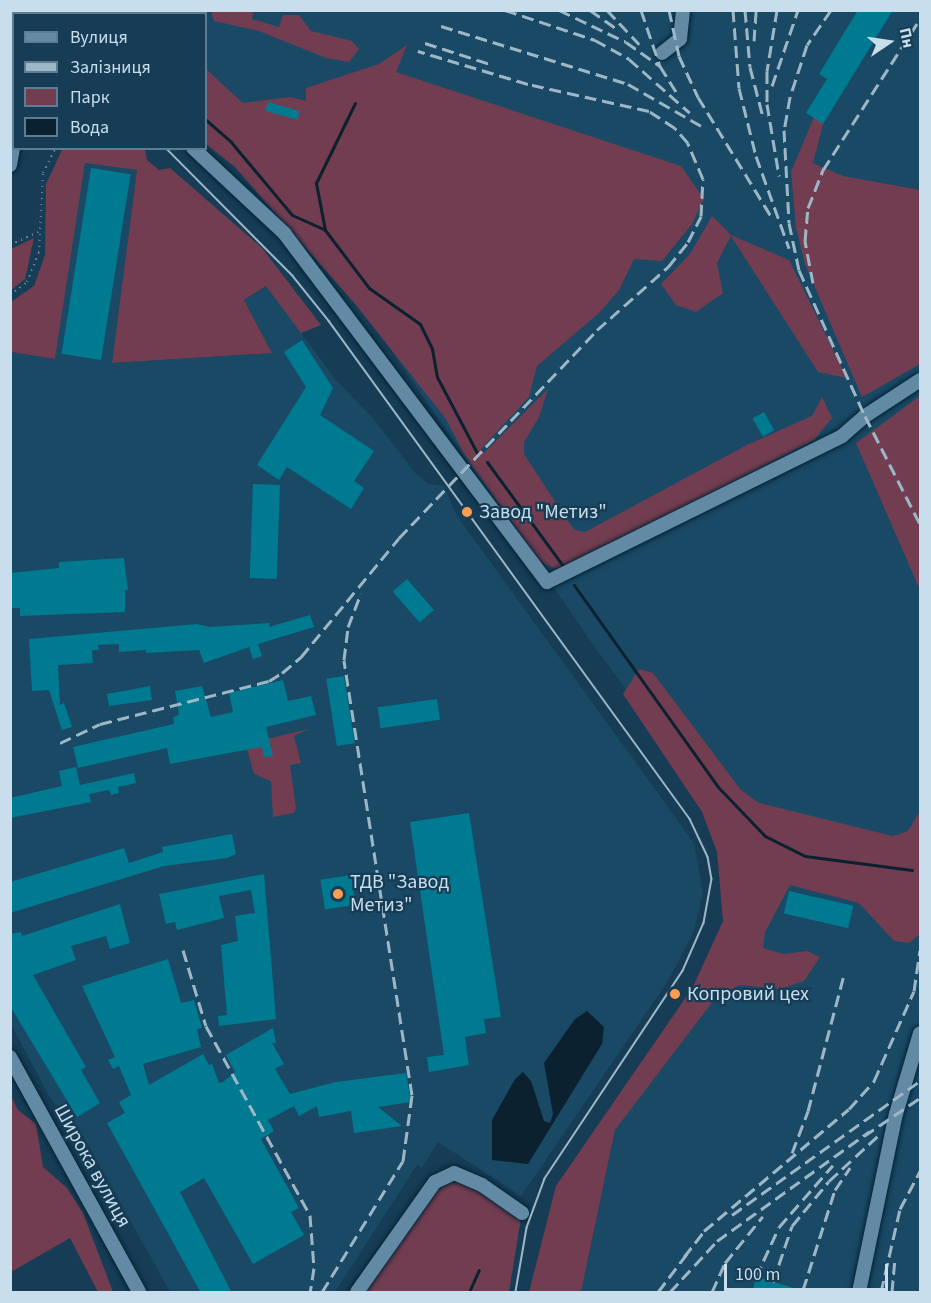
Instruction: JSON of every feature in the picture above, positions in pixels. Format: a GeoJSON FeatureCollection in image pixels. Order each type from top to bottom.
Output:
{"type":"FeatureCollection","features":[{"type":"Feature","properties":{"kind":"street"},"geometry":{"type":"LineString","coordinates":[[662,53],[680,39],[683,10]]}},
{"type":"Feature","properties":{"kind":"street"},"geometry":{"type":"LineString","coordinates":[[10,165],[13,150]]}},
{"type":"Feature","properties":{"kind":"street"},"geometry":{"type":"LineString","coordinates":[[195,150],[284,233],[547,582],[842,436],[865,416],[921,380]]}},
{"type":"Feature","properties":{"kind":"street"},"geometry":{"type":"LineString","coordinates":[[860,1293],[896,1114],[921,1033]]}},
{"type":"Feature","properties":{"kind":"street","name":"Широка вулиця"},"geometry":{"type":"LineString","coordinates":[[10,1057],[139,1293]]}},
{"type":"Feature","properties":{"kind":"street"},"geometry":{"type":"LineString","coordinates":[[357,1293],[435,1182],[454,1173],[482,1185],[522,1213]]}},
{"type":"Feature","properties":{"kind":"path"},"geometry":{"type":"LineString","coordinates":[[10,295],[27,282],[39,253],[43,173],[55,150]]}},
{"type":"Feature","properties":{"kind":"path"},"geometry":{"type":"LineString","coordinates":[[10,245],[40,231]]}},
{"type":"Feature","properties":{"kind":"shaded area"},"geometry":{"type":"Polygon","coordinates":[[[136,11],[920,11],[920,1292],[581,1292],[615,1130],[750,922],[747,853],[594,646],[300,217],[314,113],[207,99],[207,12],[136,11]]]}},
{"type":"Feature","properties":{"kind":"shaded area"},"geometry":{"type":"Polygon","coordinates":[[[84,163],[137,170],[112,363],[272,353],[244,300],[267,286],[335,379],[373,418],[416,474],[429,484],[444,486],[457,516],[694,843],[703,893],[694,931],[668,981],[521,1196],[438,1142],[422,1168],[417,1165],[335,1292],[170,1292],[84,1137],[71,1127],[48,1094],[11,1024],[10,352],[55,359],[84,163]]]}},
{"type":"Feature","properties":{"kind":"green space"},"geometry":{"type":"Polygon","coordinates":[[[211,11],[254,11],[252,19],[279,27],[283,15],[299,15],[311,31],[352,41],[359,49],[349,62],[326,58],[259,31],[214,21],[211,11]]]}},
{"type":"Feature","properties":{"kind":"green space"},"geometry":{"type":"Polygon","coordinates":[[[407,45],[396,72],[681,166],[704,199],[692,224],[662,261],[634,259],[619,290],[600,312],[537,366],[529,397],[481,449],[484,453],[548,389],[539,417],[524,442],[524,454],[567,520],[575,530],[585,532],[747,445],[812,416],[822,397],[832,418],[814,440],[569,566],[558,570],[538,560],[463,452],[446,419],[356,305],[235,167],[207,145],[207,70],[243,103],[290,97],[306,101],[306,88],[379,64],[407,45]]]}},
{"type":"Feature","properties":{"kind":"green space"},"geometry":{"type":"Polygon","coordinates":[[[814,117],[823,124],[813,163],[843,176],[920,190],[920,364],[862,397],[805,264],[796,228],[791,172],[814,117]]]}},
{"type":"Feature","properties":{"kind":"green space"},"geometry":{"type":"Polygon","coordinates":[[[62,150],[145,150],[147,160],[159,170],[170,168],[262,248],[321,325],[301,333],[266,286],[244,300],[272,353],[112,363],[137,170],[85,163],[55,359],[11,352],[11,302],[34,286],[45,255],[46,184],[62,150]]]}},
{"type":"Feature","properties":{"kind":"green space"},"geometry":{"type":"Polygon","coordinates":[[[712,216],[731,235],[789,260],[847,378],[818,372],[731,236],[717,263],[723,293],[696,312],[676,305],[661,284],[690,254],[712,216]]]}},
{"type":"Feature","properties":{"kind":"green space"},"geometry":{"type":"Polygon","coordinates":[[[34,238],[25,279],[11,290],[11,249],[34,238]]]}},
{"type":"Feature","properties":{"kind":"green space"},"geometry":{"type":"Polygon","coordinates":[[[920,396],[920,590],[856,443],[920,396]]]}},
{"type":"Feature","properties":{"kind":"green space"},"geometry":{"type":"Polygon","coordinates":[[[639,669],[653,673],[741,790],[759,803],[893,836],[908,831],[920,811],[920,934],[909,943],[894,941],[859,903],[790,885],[765,932],[763,948],[784,954],[807,951],[820,957],[804,981],[780,989],[740,985],[717,996],[615,1130],[581,1292],[529,1292],[556,1186],[693,987],[723,921],[717,852],[702,812],[623,694],[639,669]]]}},
{"type":"Feature","properties":{"kind":"green space"},"geometry":{"type":"Polygon","coordinates":[[[309,729],[294,736],[301,763],[290,765],[296,808],[294,813],[273,817],[271,781],[254,774],[247,749],[254,742],[309,729]]]}},
{"type":"Feature","properties":{"kind":"green space"},"geometry":{"type":"Polygon","coordinates":[[[10,1094],[18,1110],[36,1124],[43,1167],[67,1188],[83,1213],[113,1292],[98,1292],[70,1238],[11,1272],[10,1094]]]}},
{"type":"Feature","properties":{"kind":"green space"},"geometry":{"type":"Polygon","coordinates":[[[441,1183],[463,1183],[483,1190],[521,1218],[509,1292],[364,1292],[441,1183]]]}},
{"type":"Feature","properties":{"kind":"water"},"geometry":{"type":"Polygon","coordinates":[[[587,1011],[604,1027],[602,1044],[528,1164],[492,1160],[492,1120],[515,1079],[523,1072],[531,1081],[544,1121],[550,1123],[553,1114],[544,1063],[575,1019],[587,1011]]]}},
{"type":"Feature","properties":{"kind":"building"},"geometry":{"type":"Polygon","coordinates":[[[858,10],[893,10],[823,124],[806,113],[827,79],[819,74],[858,10]]]}},
{"type":"Feature","properties":{"kind":"building"},"geometry":{"type":"Polygon","coordinates":[[[268,102],[300,111],[297,120],[266,111],[268,102]]]}},
{"type":"Feature","properties":{"kind":"building"},"geometry":{"type":"Polygon","coordinates":[[[91,168],[131,174],[101,360],[62,354],[91,168]]]}},
{"type":"Feature","properties":{"kind":"building"},"geometry":{"type":"Polygon","coordinates":[[[302,340],[333,388],[320,415],[374,451],[354,481],[364,488],[351,509],[287,467],[279,480],[257,465],[306,387],[284,352],[302,340]]]}},
{"type":"Feature","properties":{"kind":"building"},"geometry":{"type":"Polygon","coordinates":[[[764,412],[774,430],[763,437],[753,418],[764,412]]]}},
{"type":"Feature","properties":{"kind":"building"},"geometry":{"type":"Polygon","coordinates":[[[253,484],[280,485],[277,579],[250,578],[253,484]]]}},
{"type":"Feature","properties":{"kind":"building"},"geometry":{"type":"Polygon","coordinates":[[[124,558],[128,590],[125,590],[125,612],[20,616],[20,608],[10,608],[10,573],[59,568],[59,562],[124,558]]]}},
{"type":"Feature","properties":{"kind":"building"},"geometry":{"type":"Polygon","coordinates":[[[407,579],[434,610],[420,622],[393,591],[407,579]]]}},
{"type":"Feature","properties":{"kind":"building"},"geometry":{"type":"Polygon","coordinates":[[[310,615],[314,627],[258,644],[262,656],[253,659],[249,647],[204,663],[199,650],[119,652],[119,644],[98,645],[99,650],[92,650],[93,663],[58,665],[60,705],[64,703],[72,727],[62,730],[49,690],[32,691],[29,639],[197,624],[209,627],[270,623],[269,627],[310,615]]]}},
{"type":"Feature","properties":{"kind":"building"},"geometry":{"type":"Polygon","coordinates":[[[344,676],[355,743],[337,746],[326,679],[344,676]]]}},
{"type":"Feature","properties":{"kind":"building"},"geometry":{"type":"Polygon","coordinates":[[[283,680],[288,701],[311,696],[316,715],[266,727],[273,756],[264,757],[262,747],[170,764],[167,748],[78,768],[73,747],[174,724],[173,718],[179,714],[175,691],[202,686],[211,717],[233,712],[229,693],[283,680]]]}},
{"type":"Feature","properties":{"kind":"building"},"geometry":{"type":"Polygon","coordinates":[[[150,686],[152,700],[109,706],[107,694],[150,686]]]}},
{"type":"Feature","properties":{"kind":"building"},"geometry":{"type":"Polygon","coordinates":[[[437,699],[440,720],[381,728],[378,707],[437,699]]]}},
{"type":"Feature","properties":{"kind":"building"},"geometry":{"type":"Polygon","coordinates":[[[76,767],[80,785],[134,773],[136,783],[118,787],[119,793],[111,795],[109,790],[89,794],[91,802],[10,818],[10,798],[62,786],[59,771],[76,767]]]}},
{"type":"Feature","properties":{"kind":"building"},"geometry":{"type":"Polygon","coordinates":[[[469,813],[501,1017],[484,1019],[486,1033],[465,1037],[469,1065],[429,1072],[427,1057],[444,1055],[410,822],[469,813]]]}},
{"type":"Feature","properties":{"kind":"building"},"geometry":{"type":"Polygon","coordinates":[[[232,834],[236,854],[227,858],[164,866],[10,913],[10,882],[124,848],[129,863],[163,852],[162,847],[232,834]]]}},
{"type":"Feature","properties":{"kind":"building"},"geometry":{"type":"Polygon","coordinates":[[[264,874],[276,1019],[219,1026],[218,1016],[227,1015],[221,945],[238,941],[235,916],[255,913],[251,890],[219,896],[224,918],[177,930],[175,922],[166,924],[159,894],[264,874]]]}},
{"type":"Feature","properties":{"kind":"building"},"geometry":{"type":"Polygon","coordinates":[[[351,875],[356,905],[325,909],[320,880],[351,875]]]}},
{"type":"Feature","properties":{"kind":"building"},"geometry":{"type":"Polygon","coordinates":[[[789,891],[853,906],[848,928],[784,913],[789,891]]]}},
{"type":"Feature","properties":{"kind":"building"},"geometry":{"type":"Polygon","coordinates":[[[120,904],[130,943],[110,949],[106,936],[71,946],[76,960],[33,975],[86,1067],[81,1070],[100,1103],[77,1117],[10,1006],[10,934],[21,932],[22,936],[120,904]]]}},
{"type":"Feature","properties":{"kind":"building"},"geometry":{"type":"Polygon","coordinates":[[[168,959],[181,1003],[194,1000],[202,1028],[197,1029],[201,1047],[143,1064],[149,1085],[203,1054],[209,1065],[212,1064],[219,1083],[223,1082],[235,1072],[226,1055],[273,1028],[276,1043],[272,1043],[284,1064],[275,1069],[290,1094],[336,1082],[406,1073],[411,1102],[378,1107],[402,1126],[354,1133],[351,1111],[319,1117],[317,1106],[299,1116],[294,1106],[268,1120],[274,1131],[261,1139],[299,1208],[291,1212],[304,1235],[253,1264],[204,1178],[180,1192],[232,1293],[201,1293],[107,1123],[125,1113],[119,1102],[131,1095],[119,1066],[113,1069],[108,1060],[115,1057],[82,986],[168,959]]]}},
{"type":"Feature","properties":{"kind":"building"},"geometry":{"type":"Polygon","coordinates":[[[756,1277],[801,1290],[800,1293],[752,1293],[756,1277]]]}},
{"type":"Feature","properties":{"kind":"waterway"},"geometry":{"type":"LineString","coordinates":[[355,103],[316,183],[325,230],[369,288],[420,324],[432,349],[437,377],[477,453]]}},
{"type":"Feature","properties":{"kind":"waterway"},"geometry":{"type":"LineString","coordinates":[[207,121],[231,142],[292,215],[325,230]]}},
{"type":"Feature","properties":{"kind":"waterway"},"geometry":{"type":"LineString","coordinates":[[487,462],[563,566]]}},
{"type":"Feature","properties":{"kind":"waterway"},"geometry":{"type":"LineString","coordinates":[[574,585],[718,787],[765,836],[805,856],[912,870]]}},
{"type":"Feature","properties":{"kind":"waterway"},"geometry":{"type":"LineString","coordinates":[[469,1292],[479,1270]]}},
{"type":"Feature","properties":{"kind":"tram line"},"geometry":{"type":"LineString","coordinates":[[168,150],[293,276],[329,321],[690,819],[708,857],[712,879],[704,923],[683,971],[545,1179],[527,1228],[516,1292]]}},
{"type":"Feature","properties":{"kind":"railway"},"geometry":{"type":"LineString","coordinates":[[505,10],[595,40],[629,59],[690,113]]}},
{"type":"Feature","properties":{"kind":"railway"},"geometry":{"type":"LineString","coordinates":[[559,10],[626,42],[660,66]]}},
{"type":"Feature","properties":{"kind":"railway"},"geometry":{"type":"LineString","coordinates":[[590,10],[617,29]]}},
{"type":"Feature","properties":{"kind":"railway"},"geometry":{"type":"LineString","coordinates":[[607,10],[639,44]]}},
{"type":"Feature","properties":{"kind":"railway"},"geometry":{"type":"LineString","coordinates":[[641,10],[660,66],[679,97]]}},
{"type":"Feature","properties":{"kind":"railway"},"geometry":{"type":"LineString","coordinates":[[669,10],[679,56],[698,97],[771,216]]}},
{"type":"Feature","properties":{"kind":"railway"},"geometry":{"type":"LineString","coordinates":[[733,10],[739,88],[756,156],[789,248]]}},
{"type":"Feature","properties":{"kind":"railway"},"geometry":{"type":"LineString","coordinates":[[745,10],[750,67],[763,117]]}},
{"type":"Feature","properties":{"kind":"railway"},"geometry":{"type":"LineString","coordinates":[[754,41],[756,10]]}},
{"type":"Feature","properties":{"kind":"railway"},"geometry":{"type":"LineString","coordinates":[[777,10],[767,71],[767,104],[779,176]]}},
{"type":"Feature","properties":{"kind":"railway"},"geometry":{"type":"LineString","coordinates":[[772,86],[798,10]]}},
{"type":"Feature","properties":{"kind":"railway"},"geometry":{"type":"LineString","coordinates":[[831,10],[807,45],[790,97],[784,130],[789,223],[799,270],[865,416],[920,524]]}},
{"type":"Feature","properties":{"kind":"railway"},"geometry":{"type":"LineString","coordinates":[[813,283],[805,241],[808,208],[823,170],[920,19]]}},
{"type":"Feature","properties":{"kind":"railway"},"geometry":{"type":"LineString","coordinates":[[441,26],[628,84],[703,127]]}},
{"type":"Feature","properties":{"kind":"railway"},"geometry":{"type":"LineString","coordinates":[[425,43],[490,64]]}},
{"type":"Feature","properties":{"kind":"railway"},"geometry":{"type":"LineString","coordinates":[[60,743],[100,724],[269,681],[282,673],[301,657],[399,538],[597,330],[668,267],[688,242],[701,216],[703,179],[688,143],[675,128],[649,111],[528,84],[418,51]]}},
{"type":"Feature","properties":{"kind":"railway"},"geometry":{"type":"LineString","coordinates":[[322,1292],[403,1161],[412,1095],[344,660],[348,627],[361,593]]}},
{"type":"Feature","properties":{"kind":"railway"},"geometry":{"type":"LineString","coordinates":[[183,950],[206,1026],[310,1215],[314,1268],[310,1292]]}},
{"type":"Feature","properties":{"kind":"railway"},"geometry":{"type":"LineString","coordinates":[[684,1257],[704,1231],[849,1109],[874,1081],[914,991],[920,950]]}},
{"type":"Feature","properties":{"kind":"railway"},"geometry":{"type":"LineString","coordinates":[[792,1153],[808,1111],[844,975]]}},
{"type":"Feature","properties":{"kind":"railway"},"geometry":{"type":"LineString","coordinates":[[732,1215],[920,1081]]}},
{"type":"Feature","properties":{"kind":"railway"},"geometry":{"type":"LineString","coordinates":[[864,1136],[920,1098]]}},
{"type":"Feature","properties":{"kind":"railway"},"geometry":{"type":"LineString","coordinates":[[670,1292],[717,1241],[870,1131]]}},
{"type":"Feature","properties":{"kind":"railway"},"geometry":{"type":"LineString","coordinates":[[773,1282],[792,1226],[829,1181],[881,1133]]}},
{"type":"Feature","properties":{"kind":"railway"},"geometry":{"type":"LineString","coordinates":[[756,1277],[779,1227],[833,1165]]}},
{"type":"Feature","properties":{"kind":"railway"},"geometry":{"type":"LineString","coordinates":[[803,1290],[835,1190],[850,1168]]}},
{"type":"Feature","properties":{"kind":"railway"},"geometry":{"type":"LineString","coordinates":[[881,1292],[900,1209],[920,1171]]}},
{"type":"Feature","properties":{"kind":"railway"},"geometry":{"type":"LineString","coordinates":[[712,1292],[725,1263],[763,1216]]}},
{"type":"Feature","properties":{"kind":"railway"},"geometry":{"type":"LineString","coordinates":[[658,1292],[689,1251]]}},
{"type":"Feature","properties":{"kind":"railway"},"geometry":{"type":"LineString","coordinates":[[892,1292],[895,1260]]}},
{"type":"Feature","properties":{"kind":"place","name":"Завод \"Метиз\""},"geometry":{"type":"Point","coordinates":[467,512]}},
{"type":"Feature","properties":{"kind":"place","name":"ТДВ \"Завод Метиз\""},"geometry":{"type":"Point","coordinates":[338,894]}},
{"type":"Feature","properties":{"kind":"place","name":"Копровий цех"},"geometry":{"type":"Point","coordinates":[675,994]}}]}
